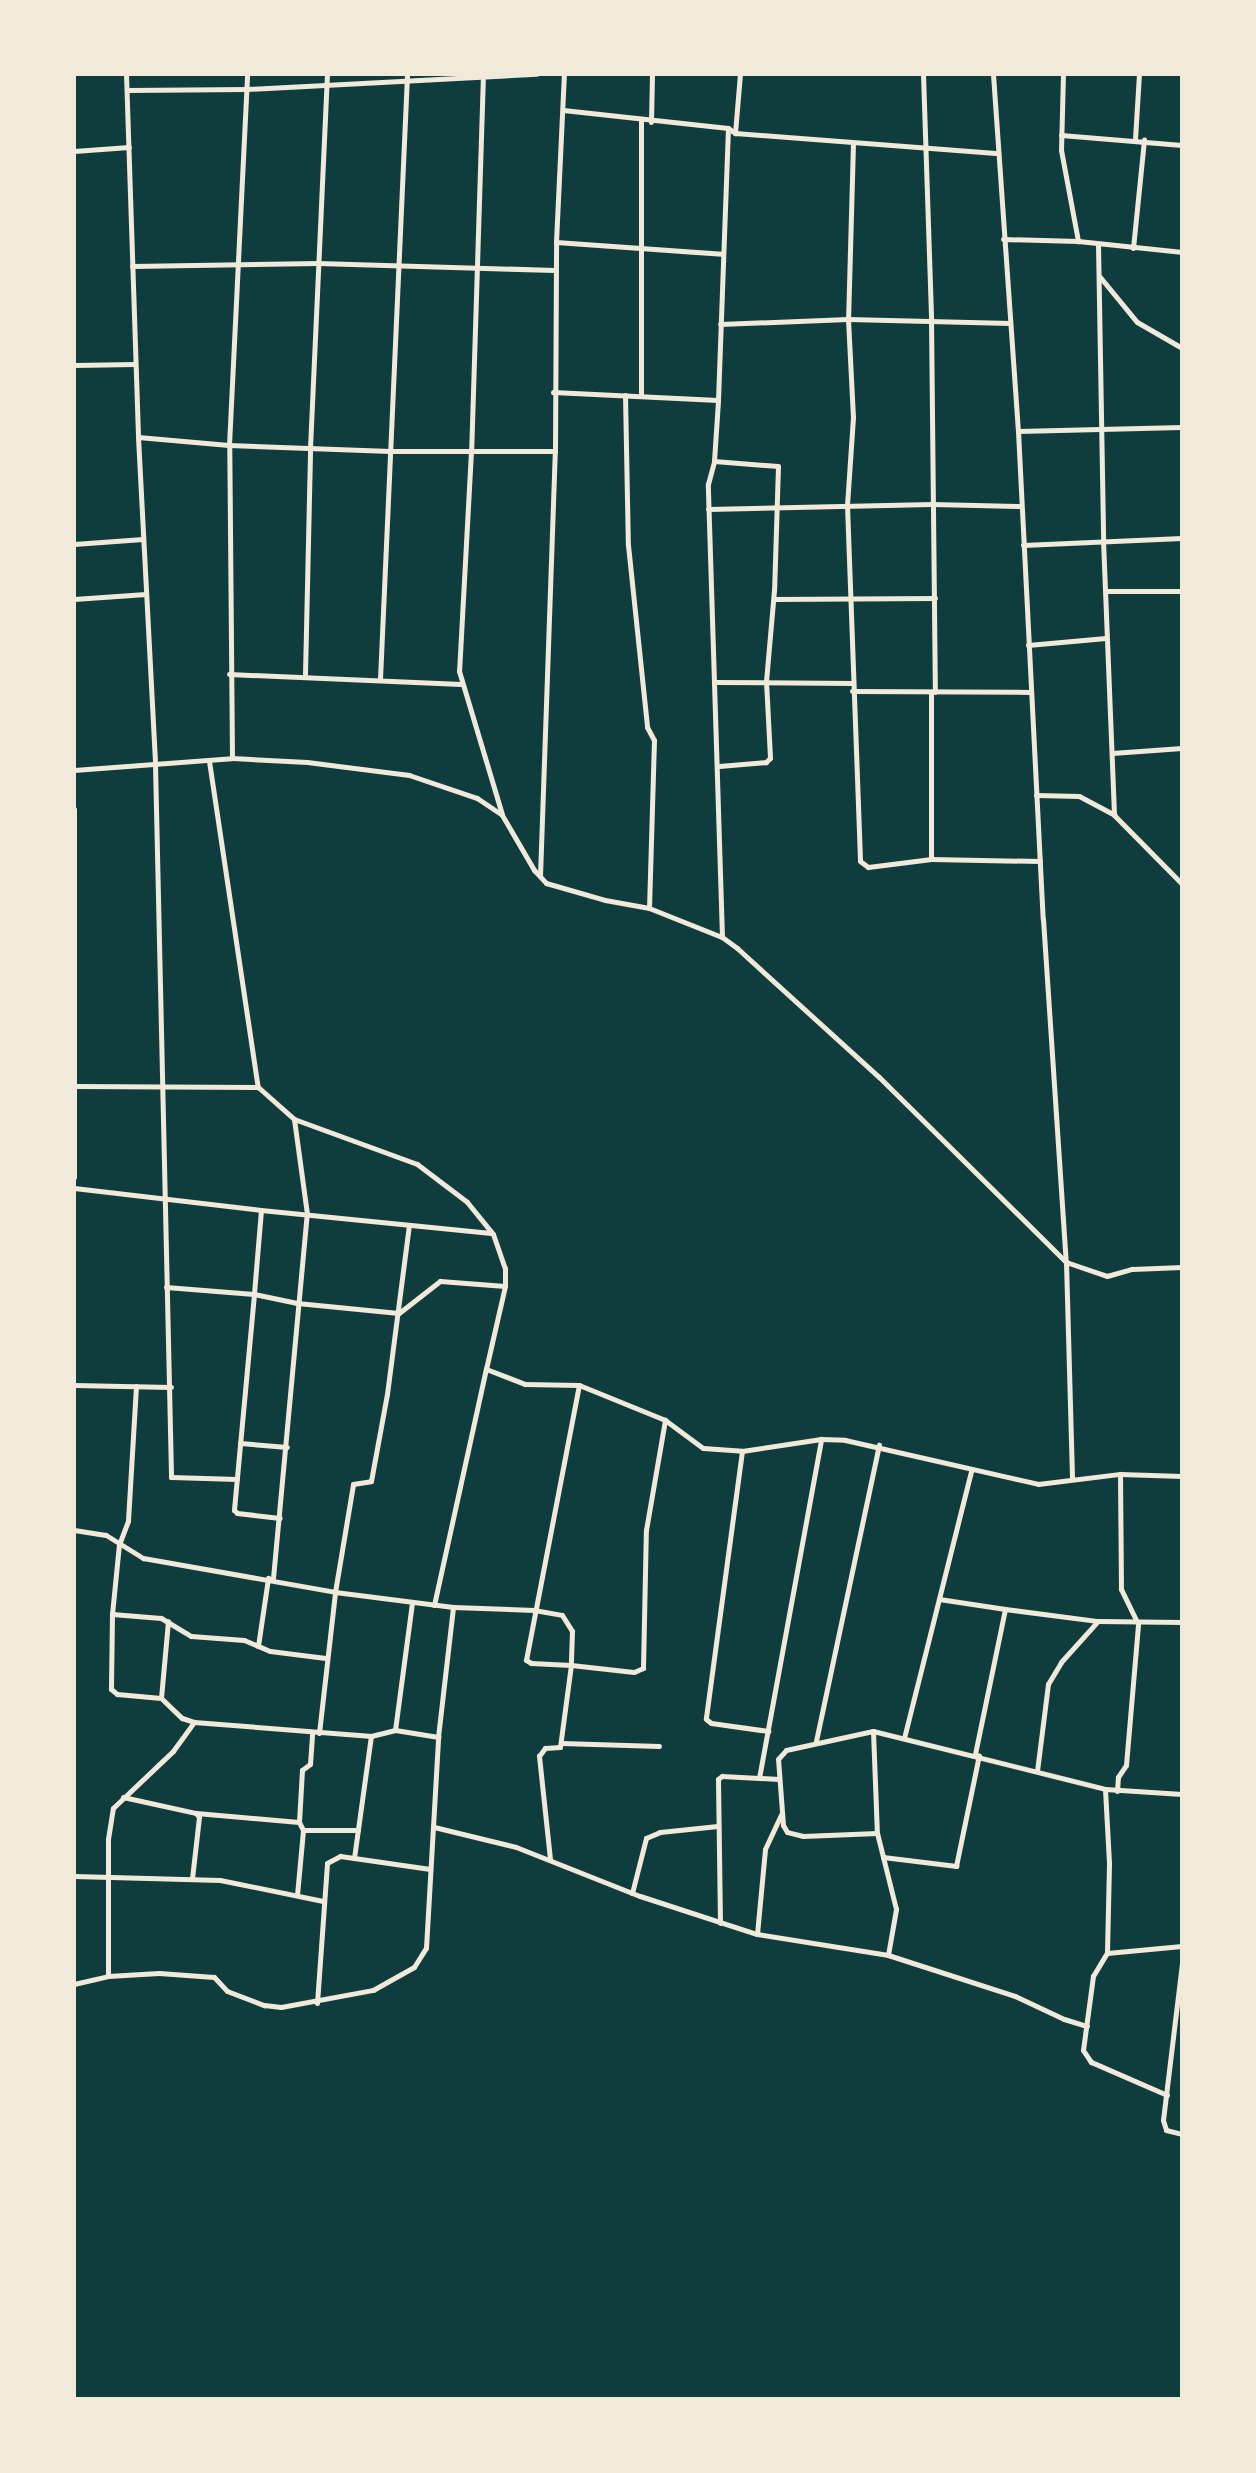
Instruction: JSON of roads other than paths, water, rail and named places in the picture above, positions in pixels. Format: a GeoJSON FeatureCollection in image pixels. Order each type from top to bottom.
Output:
{"type":"FeatureCollection","features":[{"type":"Feature","properties":{"kind":"street"},"geometry":{"type":"LineString","coordinates":[[126,74],[138,437],[155,764],[171,1477],[237,1479]]}},
{"type":"Feature","properties":{"kind":"street"},"geometry":{"type":"LineString","coordinates":[[232,758],[229,445],[247,74]]}},
{"type":"Feature","properties":{"kind":"street"},"geometry":{"type":"LineString","coordinates":[[305,674],[310,448],[327,74]]}},
{"type":"Feature","properties":{"kind":"street"},"geometry":{"type":"LineString","coordinates":[[127,90],[247,89],[406,78],[537,74]]}},
{"type":"Feature","properties":{"kind":"street"},"geometry":{"type":"LineString","coordinates":[[540,878],[555,451],[555,270],[564,74]]}},
{"type":"Feature","properties":{"kind":"street"},"geometry":{"type":"LineString","coordinates":[[651,122],[652,74]]}},
{"type":"Feature","properties":{"kind":"street"},"geometry":{"type":"LineString","coordinates":[[722,937],[708,484],[714,461],[722,254],[740,74]]}},
{"type":"Feature","properties":{"kind":"street"},"geometry":{"type":"LineString","coordinates":[[923,74],[935,598],[931,859]]}},
{"type":"Feature","properties":{"kind":"street"},"geometry":{"type":"LineString","coordinates":[[993,74],[995,153],[1018,431],[1030,692],[1066,1262],[1072,1478]]}},
{"type":"Feature","properties":{"kind":"street"},"geometry":{"type":"LineString","coordinates":[[1063,74],[1061,135],[1078,241]]}},
{"type":"Feature","properties":{"kind":"street"},"geometry":{"type":"LineString","coordinates":[[1135,139],[1139,74]]}},
{"type":"Feature","properties":{"kind":"street"},"geometry":{"type":"LineString","coordinates":[[483,75],[461,684],[502,815],[540,878],[605,900],[649,908],[722,937],[879,1077],[1066,1262],[1107,1276],[1132,1269],[1182,1267]]}},
{"type":"Feature","properties":{"kind":"street"},"geometry":{"type":"LineString","coordinates":[[380,679],[406,78]]}},
{"type":"Feature","properties":{"kind":"street"},"geometry":{"type":"LineString","coordinates":[[563,110],[853,143],[995,153]]}},
{"type":"Feature","properties":{"kind":"street"},"geometry":{"type":"LineString","coordinates":[[641,120],[641,396]]}},
{"type":"Feature","properties":{"kind":"street"},"geometry":{"type":"LineString","coordinates":[[1061,135],[1182,145]]}},
{"type":"Feature","properties":{"kind":"street"},"geometry":{"type":"LineString","coordinates":[[1133,248],[1144,140]]}},
{"type":"Feature","properties":{"kind":"street"},"geometry":{"type":"LineString","coordinates":[[853,143],[848,319],[853,417],[847,505],[861,864],[868,867],[931,859],[1040,861]]}},
{"type":"Feature","properties":{"kind":"street"},"geometry":{"type":"LineString","coordinates":[[74,151],[129,147]]}},
{"type":"Feature","properties":{"kind":"street"},"geometry":{"type":"LineString","coordinates":[[1003,239],[1078,241],[1182,252]]}},
{"type":"Feature","properties":{"kind":"street"},"geometry":{"type":"LineString","coordinates":[[556,242],[722,254]]}},
{"type":"Feature","properties":{"kind":"street"},"geometry":{"type":"LineString","coordinates":[[1098,244],[1103,540],[1114,815]]}},
{"type":"Feature","properties":{"kind":"street"},"geometry":{"type":"LineString","coordinates":[[132,266],[318,263],[555,270]]}},
{"type":"Feature","properties":{"kind":"street"},"geometry":{"type":"LineString","coordinates":[[1099,276],[1137,322],[1182,348]]}},
{"type":"Feature","properties":{"kind":"street"},"geometry":{"type":"LineString","coordinates":[[720,324],[848,319],[1010,323]]}},
{"type":"Feature","properties":{"kind":"street"},"geometry":{"type":"LineString","coordinates":[[74,365],[135,364]]}},
{"type":"Feature","properties":{"kind":"street"},"geometry":{"type":"LineString","coordinates":[[553,392],[718,400]]}},
{"type":"Feature","properties":{"kind":"street"},"geometry":{"type":"LineString","coordinates":[[625,395],[628,545],[646,723],[654,740],[649,908]]}},
{"type":"Feature","properties":{"kind":"street"},"geometry":{"type":"LineString","coordinates":[[1018,431],[1182,427]]}},
{"type":"Feature","properties":{"kind":"street"},"geometry":{"type":"LineString","coordinates":[[138,437],[229,445],[390,451],[555,451]]}},
{"type":"Feature","properties":{"kind":"street"},"geometry":{"type":"LineString","coordinates":[[714,461],[778,465],[774,599],[766,681],[769,761],[719,766]]}},
{"type":"Feature","properties":{"kind":"street"},"geometry":{"type":"LineString","coordinates":[[708,509],[932,504],[1021,506]]}},
{"type":"Feature","properties":{"kind":"street"},"geometry":{"type":"LineString","coordinates":[[1023,545],[1182,538]]}},
{"type":"Feature","properties":{"kind":"street"},"geometry":{"type":"LineString","coordinates":[[74,544],[143,539]]}},
{"type":"Feature","properties":{"kind":"street"},"geometry":{"type":"LineString","coordinates":[[1106,591],[1182,591]]}},
{"type":"Feature","properties":{"kind":"street"},"geometry":{"type":"LineString","coordinates":[[74,599],[146,594]]}},
{"type":"Feature","properties":{"kind":"street"},"geometry":{"type":"LineString","coordinates":[[774,599],[935,598]]}},
{"type":"Feature","properties":{"kind":"street"},"geometry":{"type":"LineString","coordinates":[[1028,645],[1106,638]]}},
{"type":"Feature","properties":{"kind":"street"},"geometry":{"type":"LineString","coordinates":[[229,674],[305,674],[461,684]]}},
{"type":"Feature","properties":{"kind":"street"},"geometry":{"type":"LineString","coordinates":[[715,682],[852,683]]}},
{"type":"Feature","properties":{"kind":"street"},"geometry":{"type":"LineString","coordinates":[[852,691],[1030,692]]}},
{"type":"Feature","properties":{"kind":"street"},"geometry":{"type":"LineString","coordinates":[[1112,753],[1182,748]]}},
{"type":"Feature","properties":{"kind":"street"},"geometry":{"type":"LineString","coordinates":[[74,770],[232,758],[409,775],[477,798],[502,815]]}},
{"type":"Feature","properties":{"kind":"street"},"geometry":{"type":"LineString","coordinates":[[209,761],[258,1087],[294,1119],[417,1164],[467,1202],[493,1234],[505,1268],[505,1286],[434,1605]]}},
{"type":"Feature","properties":{"kind":"street"},"geometry":{"type":"LineString","coordinates":[[1036,795],[1079,796],[1114,815],[1181,881]]}},
{"type":"Feature","properties":{"kind":"street"},"geometry":{"type":"LineString","coordinates":[[74,809],[74,1177]]}},
{"type":"Feature","properties":{"kind":"street"},"geometry":{"type":"LineString","coordinates":[[75,1086],[162,1089],[258,1087]]}},
{"type":"Feature","properties":{"kind":"street"},"geometry":{"type":"LineString","coordinates":[[258,1646],[280,1518],[307,1214],[294,1119]]}},
{"type":"Feature","properties":{"kind":"street"},"geometry":{"type":"LineString","coordinates":[[74,1188],[493,1234]]}},
{"type":"Feature","properties":{"kind":"street"},"geometry":{"type":"LineString","coordinates":[[261,1210],[233,1504],[237,1513],[280,1518]]}},
{"type":"Feature","properties":{"kind":"street"},"geometry":{"type":"LineString","coordinates":[[297,1895],[303,1830],[299,1822],[302,1770],[310,1764],[316,1733],[353,1484],[371,1481],[399,1313],[409,1225]]}},
{"type":"Feature","properties":{"kind":"street"},"geometry":{"type":"LineString","coordinates":[[166,1287],[254,1294],[297,1303],[399,1313],[440,1281],[505,1286]]}},
{"type":"Feature","properties":{"kind":"street"},"geometry":{"type":"LineString","coordinates":[[486,1369],[525,1384],[579,1385],[665,1420],[703,1448],[742,1451],[821,1439],[879,1445],[971,1471],[1038,1484],[1120,1474],[1182,1476]]}},
{"type":"Feature","properties":{"kind":"street"},"geometry":{"type":"LineString","coordinates":[[74,1385],[171,1387]]}},
{"type":"Feature","properties":{"kind":"street"},"geometry":{"type":"LineString","coordinates":[[579,1385],[534,1610],[527,1662],[634,1672],[643,1668],[646,1530],[665,1420]]}},
{"type":"Feature","properties":{"kind":"street"},"geometry":{"type":"LineString","coordinates":[[136,1386],[128,1521],[119,1544],[112,1614],[111,1689],[117,1694],[161,1698],[182,1718],[194,1722],[371,1736],[395,1730],[438,1737]]}},
{"type":"Feature","properties":{"kind":"street"},"geometry":{"type":"LineString","coordinates":[[759,1778],[821,1439]]}},
{"type":"Feature","properties":{"kind":"street"},"geometry":{"type":"LineString","coordinates":[[240,1443],[287,1447]]}},
{"type":"Feature","properties":{"kind":"street"},"geometry":{"type":"LineString","coordinates":[[816,1741],[879,1445]]}},
{"type":"Feature","properties":{"kind":"street"},"geometry":{"type":"LineString","coordinates":[[742,1451],[706,1719],[711,1723],[768,1731]]}},
{"type":"Feature","properties":{"kind":"street"},"geometry":{"type":"LineString","coordinates":[[904,1738],[971,1471]]}},
{"type":"Feature","properties":{"kind":"street"},"geometry":{"type":"LineString","coordinates":[[1117,1791],[1118,1777],[1126,1765],[1138,1624],[1121,1589],[1120,1474]]}},
{"type":"Feature","properties":{"kind":"street"},"geometry":{"type":"LineString","coordinates":[[74,1530],[106,1535],[143,1558],[271,1578],[335,1592],[453,1607],[534,1610],[567,1617],[572,1631],[571,1665],[561,1743],[558,1749],[545,1748],[539,1756],[550,1859]]}},
{"type":"Feature","properties":{"kind":"street"},"geometry":{"type":"LineString","coordinates":[[939,1599],[1098,1621],[1138,1624],[1182,1622]]}},
{"type":"Feature","properties":{"kind":"street"},"geometry":{"type":"LineString","coordinates":[[395,1730],[412,1602]]}},
{"type":"Feature","properties":{"kind":"street"},"geometry":{"type":"LineString","coordinates":[[74,1984],[108,1976],[159,1973],[214,1977],[227,1991],[264,2005],[317,2003],[373,1990],[394,1981],[422,1959],[426,1948],[438,1737],[453,1607]]}},
{"type":"Feature","properties":{"kind":"street"},"geometry":{"type":"LineString","coordinates":[[883,1857],[956,1866],[1005,1609]]}},
{"type":"Feature","properties":{"kind":"street"},"geometry":{"type":"LineString","coordinates":[[112,1614],[161,1618],[191,1636],[244,1640],[258,1646],[326,1658]]}},
{"type":"Feature","properties":{"kind":"street"},"geometry":{"type":"LineString","coordinates":[[161,1698],[168,1621]]}},
{"type":"Feature","properties":{"kind":"street"},"geometry":{"type":"LineString","coordinates":[[1037,1771],[1048,1684],[1061,1662],[1098,1621]]}},
{"type":"Feature","properties":{"kind":"street"},"geometry":{"type":"LineString","coordinates":[[108,1976],[113,1808],[173,1751],[194,1722]]}},
{"type":"Feature","properties":{"kind":"street"},"geometry":{"type":"LineString","coordinates":[[873,1731],[877,1833],[896,1909],[888,1955]]}},
{"type":"Feature","properties":{"kind":"street"},"geometry":{"type":"LineString","coordinates":[[877,1833],[793,1836],[783,1825],[781,1813],[780,1754],[816,1741],[873,1731],[977,1754],[1105,1789],[1182,1794]]}},
{"type":"Feature","properties":{"kind":"street"},"geometry":{"type":"LineString","coordinates":[[354,1858],[371,1736]]}},
{"type":"Feature","properties":{"kind":"street"},"geometry":{"type":"LineString","coordinates":[[561,1743],[659,1746]]}},
{"type":"Feature","properties":{"kind":"street"},"geometry":{"type":"LineString","coordinates":[[720,1923],[718,1779],[722,1776],[779,1779]]}},
{"type":"Feature","properties":{"kind":"street"},"geometry":{"type":"LineString","coordinates":[[1105,1789],[1109,1864],[1107,1953],[1093,1976],[1083,2050],[1087,2060],[1167,2095]]}},
{"type":"Feature","properties":{"kind":"street"},"geometry":{"type":"LineString","coordinates":[[123,1797],[196,1813],[299,1822]]}},
{"type":"Feature","properties":{"kind":"street"},"geometry":{"type":"LineString","coordinates":[[192,1878],[199,1817],[196,1813]]}},
{"type":"Feature","properties":{"kind":"street"},"geometry":{"type":"LineString","coordinates":[[757,1934],[764,1856],[781,1813]]}},
{"type":"Feature","properties":{"kind":"street"},"geometry":{"type":"LineString","coordinates":[[632,1893],[646,1838],[660,1832],[718,1826]]}},
{"type":"Feature","properties":{"kind":"street"},"geometry":{"type":"LineString","coordinates":[[434,1827],[465,1832],[550,1859],[632,1893],[757,1934],[888,1955],[1015,1996],[1087,2026]]}},
{"type":"Feature","properties":{"kind":"street"},"geometry":{"type":"LineString","coordinates":[[303,1830],[358,1830]]}},
{"type":"Feature","properties":{"kind":"street"},"geometry":{"type":"LineString","coordinates":[[317,2003],[327,1863],[340,1856],[430,1869]]}},
{"type":"Feature","properties":{"kind":"street"},"geometry":{"type":"LineString","coordinates":[[74,1876],[220,1880],[323,1901]]}},
{"type":"Feature","properties":{"kind":"street"},"geometry":{"type":"LineString","coordinates":[[1107,1953],[1182,1946]]}},
{"type":"Feature","properties":{"kind":"street"},"geometry":{"type":"LineString","coordinates":[[1182,1963],[1163,2126],[1170,2132],[1182,2134]]}}]}
